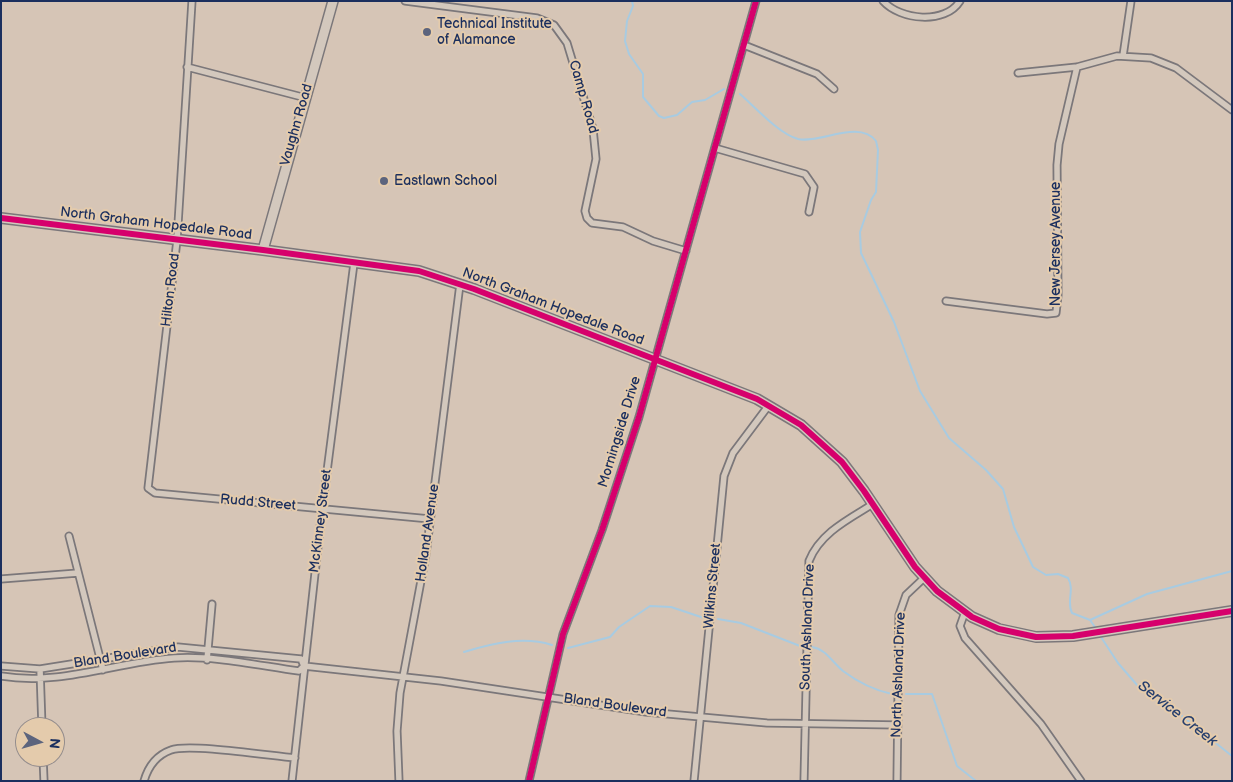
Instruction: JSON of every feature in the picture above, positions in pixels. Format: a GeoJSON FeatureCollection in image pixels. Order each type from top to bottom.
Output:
{"type":"FeatureCollection","features":[{"type":"Feature","properties":{"kind":"street","name":"Hilton Road"},"geometry":{"type":"LineString","coordinates":[[148,488],[177,240],[192,1]]}},
{"type":"Feature","properties":{"kind":"street","name":"Vaughn Road"},"geometry":{"type":"LineString","coordinates":[[263,250],[333,1]]}},
{"type":"Feature","properties":{"kind":"street","name":"Camp Road"},"geometry":{"type":"LineString","coordinates":[[405,1],[537,18],[554,25],[567,43],[596,139],[596,159],[585,211],[587,218],[596,225],[623,227],[653,241],[686,251]]}},
{"type":"Feature","properties":{"kind":"street","name":"Morningside Drive"},"geometry":{"type":"LineString","coordinates":[[529,781],[547,697],[569,612],[623,470],[756,1]]}},
{"type":"Feature","properties":{"kind":"street"},"geometry":{"type":"LineString","coordinates":[[883,1],[891,9],[928,18],[949,13],[960,1]]}},
{"type":"Feature","properties":{"kind":"street"},"geometry":{"type":"LineString","coordinates":[[1123,56],[1131,1]]}},
{"type":"Feature","properties":{"kind":"street"},"geometry":{"type":"LineString","coordinates":[[744,45],[817,74],[834,89]]}},
{"type":"Feature","properties":{"kind":"street"},"geometry":{"type":"LineString","coordinates":[[1018,73],[1077,67],[1123,56],[1151,58],[1168,64],[1232,110]]}},
{"type":"Feature","properties":{"kind":"street"},"geometry":{"type":"LineString","coordinates":[[188,67],[306,98]]}},
{"type":"Feature","properties":{"kind":"street","name":"New Jersey Avenue"},"geometry":{"type":"LineString","coordinates":[[946,301],[1047,314],[1056,313],[1058,295],[1056,165],[1077,67]]}},
{"type":"Feature","properties":{"kind":"street"},"geometry":{"type":"LineString","coordinates":[[715,148],[805,174],[814,187],[809,212]]}},
{"type":"Feature","properties":{"kind":"street","name":"North Graham Hopedale Road"},"geometry":{"type":"LineString","coordinates":[[1,218],[406,269],[460,284],[769,404],[801,425],[829,449],[854,477],[924,578],[947,600],[965,612],[999,629],[1044,638],[1079,635],[1232,611]]}},
{"type":"Feature","properties":{"kind":"street","name":"McKinney Street"},"geometry":{"type":"LineString","coordinates":[[292,781],[322,510],[354,263]]}},
{"type":"Feature","properties":{"kind":"street","name":"Holland Avenue"},"geometry":{"type":"LineString","coordinates":[[399,781],[397,731],[403,677],[430,519],[460,284]]}},
{"type":"Feature","properties":{"kind":"street","name":"Wilkins Street"},"geometry":{"type":"LineString","coordinates":[[694,781],[724,476],[733,453],[769,404]]}},
{"type":"Feature","properties":{"kind":"street","name":"Rudd Street"},"geometry":{"type":"LineString","coordinates":[[148,488],[155,493],[430,519]]}},
{"type":"Feature","properties":{"kind":"street","name":"South Ashland Drive"},"geometry":{"type":"LineString","coordinates":[[804,781],[809,562],[816,547],[831,532],[873,504]]}},
{"type":"Feature","properties":{"kind":"street"},"geometry":{"type":"LineString","coordinates":[[69,536],[103,670]]}},
{"type":"Feature","properties":{"kind":"street"},"geometry":{"type":"LineString","coordinates":[[1,579],[78,573]]}},
{"type":"Feature","properties":{"kind":"street","name":"North Ashland Drive"},"geometry":{"type":"LineString","coordinates":[[897,781],[900,608],[906,595],[924,578]]}},
{"type":"Feature","properties":{"kind":"street"},"geometry":{"type":"LineString","coordinates":[[207,660],[212,604]]}},
{"type":"Feature","properties":{"kind":"street"},"geometry":{"type":"LineString","coordinates":[[965,612],[960,626],[965,638],[1041,724],[1081,781]]}},
{"type":"Feature","properties":{"kind":"street","name":"Bland Boulevard"},"geometry":{"type":"LineString","coordinates":[[1,666],[40,669],[168,647],[207,649],[301,659],[304,666]]}},
{"type":"Feature","properties":{"kind":"street","name":"Bland Boulevard"},"geometry":{"type":"LineString","coordinates":[[1,676],[41,680],[161,659],[187,658],[299,671],[304,666]]}},
{"type":"Feature","properties":{"kind":"street","name":"Bland Boulevard"},"geometry":{"type":"LineString","coordinates":[[304,666],[403,677],[646,712],[767,723],[898,725]]}},
{"type":"Feature","properties":{"kind":"street"},"geometry":{"type":"LineString","coordinates":[[40,669],[42,717]]}},
{"type":"Feature","properties":{"kind":"street"},"geometry":{"type":"LineString","coordinates":[[144,781],[148,769],[158,757],[180,748],[295,758]]}},
{"type":"Feature","properties":{"kind":"street"},"geometry":{"type":"LineString","coordinates":[[43,767],[44,781]]}},
{"type":"Feature","properties":{"kind":"waterway"},"geometry":{"type":"LineString","coordinates":[[632,1],[633,6],[627,21],[625,41],[629,54],[643,74],[643,97],[659,116],[664,118],[677,115],[692,102],[705,100],[724,89]]}},
{"type":"Feature","properties":{"kind":"waterway"},"geometry":{"type":"LineString","coordinates":[[740,94],[775,126],[798,139],[807,140],[849,132],[860,132],[869,135],[876,141],[878,150],[876,192],[871,200],[860,232],[861,253],[894,322],[920,391],[949,438],[986,470],[1003,489],[1014,527],[1033,567],[1046,575],[1058,574],[1068,578],[1071,587],[1070,609],[1072,613],[1090,620]]}},
{"type":"Feature","properties":{"kind":"waterway","name":"Service Creek"},"geometry":{"type":"LineString","coordinates":[[1090,620],[1147,594],[1232,571]]}},
{"type":"Feature","properties":{"kind":"waterway"},"geometry":{"type":"LineString","coordinates":[[568,648],[610,637],[619,627],[650,606],[671,607],[704,618]]}},
{"type":"Feature","properties":{"kind":"waterway"},"geometry":{"type":"LineString","coordinates":[[718,619],[741,623],[800,646]]}},
{"type":"Feature","properties":{"kind":"waterway","name":"Service Creek"},"geometry":{"type":"LineString","coordinates":[[1090,620],[1097,630]]}},
{"type":"Feature","properties":{"kind":"waterway","name":"Service Creek"},"geometry":{"type":"LineString","coordinates":[[1099,634],[1118,663],[1137,685],[1177,712],[1232,756]]}},
{"type":"Feature","properties":{"kind":"waterway"},"geometry":{"type":"LineString","coordinates":[[464,652],[486,646],[519,641],[541,642],[552,645]]}},
{"type":"Feature","properties":{"kind":"waterway"},"geometry":{"type":"LineString","coordinates":[[812,647],[821,650],[843,671],[861,682],[872,688],[892,694]]}},
{"type":"Feature","properties":{"kind":"waterway"},"geometry":{"type":"LineString","coordinates":[[906,694],[932,694],[957,766],[976,781]]}},
{"type":"Feature","properties":{"kind":"cycle path"},"geometry":{"type":"LineString","coordinates":[[529,781],[563,634],[602,530],[639,417],[756,1]]}},
{"type":"Feature","properties":{"kind":"cycle path"},"geometry":{"type":"LineString","coordinates":[[1,218],[419,271],[474,289],[757,399],[801,425],[842,462],[864,491],[915,567],[937,591],[972,617],[999,629],[1036,637],[1073,636],[1232,611]]}},
{"type":"Feature","properties":{"kind":"place","name":"Technical Institute of Alamance"},"geometry":{"type":"Point","coordinates":[427,32]}},
{"type":"Feature","properties":{"kind":"place","name":"Eastlawn School"},"geometry":{"type":"Point","coordinates":[384,181]}}]}
